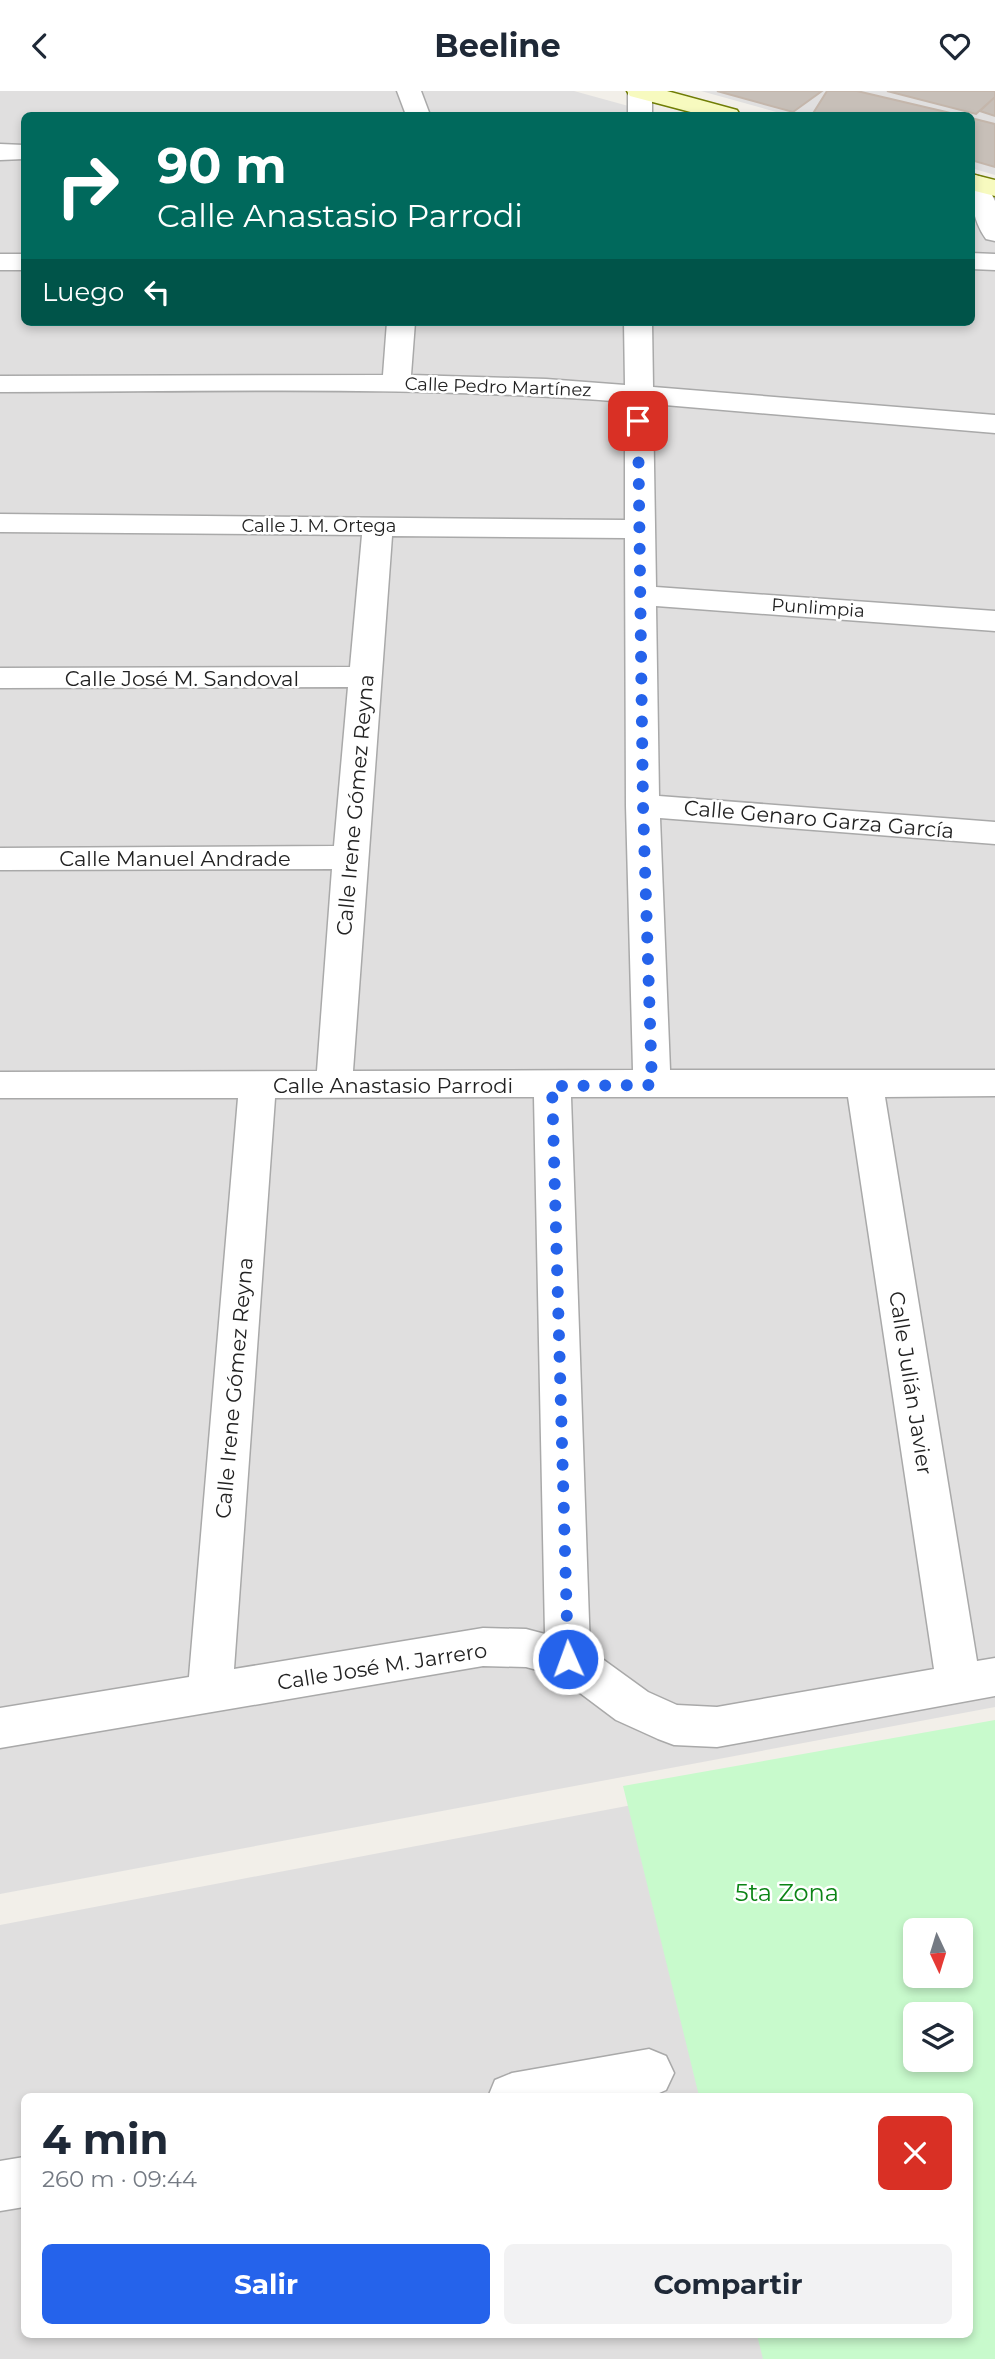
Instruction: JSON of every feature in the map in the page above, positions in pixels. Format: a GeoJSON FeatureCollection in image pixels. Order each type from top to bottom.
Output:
{"type":"FeatureCollection","features":[{"type":"Feature","properties":{"kind":"street"},"geometry":{"type":"LineString","coordinates":[[409,91],[417,112]]}},
{"type":"Feature","properties":{"kind":"street"},"geometry":{"type":"LineString","coordinates":[[640,112],[640,91],[717,112]]}},
{"type":"Feature","properties":{"kind":"street"},"geometry":{"type":"LineString","coordinates":[[0,152],[21,152]]}},
{"type":"Feature","properties":{"kind":"street"},"geometry":{"type":"LineString","coordinates":[[980,184],[995,233]]}},
{"type":"Feature","properties":{"kind":"street"},"geometry":{"type":"LineString","coordinates":[[975,261],[995,262]]}},
{"type":"Feature","properties":{"kind":"street"},"geometry":{"type":"LineString","coordinates":[[0,262],[21,262]]}},
{"type":"Feature","properties":{"kind":"street"},"geometry":{"type":"LineString","coordinates":[[396,383],[401,326]]}},
{"type":"Feature","properties":{"kind":"street"},"geometry":{"type":"LineString","coordinates":[[638,326],[638,529],[643,806],[652,1085]]}},
{"type":"Feature","properties":{"kind":"street","name":"Calle Pedro Martínez"},"geometry":{"type":"LineString","coordinates":[[0,384],[396,383],[547,387],[995,424]]}},
{"type":"Feature","properties":{"kind":"street","name":"Calle J. M. Ortega"},"geometry":{"type":"LineString","coordinates":[[0,523],[638,529]]}},
{"type":"Feature","properties":{"kind":"street","name":"Calle Irene Gómez Reyna"},"geometry":{"type":"LineString","coordinates":[[334,1084],[378,526]]}},
{"type":"Feature","properties":{"kind":"street","name":"Punlimpia"},"geometry":{"type":"LineString","coordinates":[[640,595],[995,621]]}},
{"type":"Feature","properties":{"kind":"street","name":"Calle José M. Sandoval"},"geometry":{"type":"LineString","coordinates":[[0,678],[365,677]]}},
{"type":"Feature","properties":{"kind":"street","name":"Calle Genaro Garza García"},"geometry":{"type":"LineString","coordinates":[[643,806],[995,833]]}},
{"type":"Feature","properties":{"kind":"street","name":"Calle Manuel Andrade"},"geometry":{"type":"LineString","coordinates":[[0,859],[350,857]]}},
{"type":"Feature","properties":{"kind":"street","name":"Calle Julián Javier"},"geometry":{"type":"LineString","coordinates":[[864,1083],[976,1680]]}},
{"type":"Feature","properties":{"kind":"street","name":"Calle Anastasio Parrodi"},"geometry":{"type":"LineString","coordinates":[[0,1085],[552,1086],[995,1083]]}},
{"type":"Feature","properties":{"kind":"street","name":"Calle Irene Gómez Reyna"},"geometry":{"type":"LineString","coordinates":[[210,1693],[258,1084]]}},
{"type":"Feature","properties":{"kind":"street"},"geometry":{"type":"LineString","coordinates":[[552,1086],[568,1659]]}},
{"type":"Feature","properties":{"kind":"street","name":"Calle José M. Jarrero"},"geometry":{"type":"LineString","coordinates":[[0,1728],[483,1647],[526,1648],[568,1659],[632,1706],[674,1725],[717,1727],[976,1680]]}},
{"type":"Feature","properties":{"kind":"street"},"geometry":{"type":"LineString","coordinates":[[535,2093],[649,2073]]}},
{"type":"Feature","properties":{"kind":"street"},"geometry":{"type":"LineString","coordinates":[[0,2186],[21,2182]]}},
{"type":"Feature","properties":{"kind":"shaded area"},"geometry":{"type":"Polygon","coordinates":[[[0,91],[574,91],[650,112],[21,112],[21,326],[975,326],[975,204],[995,210],[995,1707],[0,1894],[0,91]]]}},
{"type":"Feature","properties":{"kind":"shaded area"},"geometry":{"type":"Polygon","coordinates":[[[701,91],[995,91],[995,175],[975,169],[975,112],[776,112],[701,91]]]}},
{"type":"Feature","properties":{"kind":"shaded area"},"geometry":{"type":"Polygon","coordinates":[[[995,1736],[995,2359],[0,2359],[0,1925],[995,1736]]]}},
{"type":"Feature","properties":{"kind":"green space","name":"5ta Zona"},"geometry":{"type":"Polygon","coordinates":[[[995,1720],[995,2359],[763,2359],[758,2338],[973,2338],[973,2093],[698,2093],[623,1786],[995,1720]]]}},
{"type":"Feature","properties":{"kind":"building"},"geometry":{"type":"Polygon","coordinates":[[[717,91],[822,91],[793,112],[717,91]]]}},
{"type":"Feature","properties":{"kind":"building"},"geometry":{"type":"Polygon","coordinates":[[[827,91],[857,91],[946,112],[814,112],[827,91]]]}},
{"type":"Feature","properties":{"kind":"building"},"geometry":{"type":"Polygon","coordinates":[[[887,91],[995,91],[995,97],[976,114],[887,91]]]}},
{"type":"Feature","properties":{"kind":"building"},"geometry":{"type":"Polygon","coordinates":[[[995,97],[995,116],[980,111],[995,97]]]}},
{"type":"Feature","properties":{"kind":"building"},"geometry":{"type":"Polygon","coordinates":[[[975,119],[995,124],[995,167],[975,161],[975,119]]]}},
{"type":"Feature","properties":{"kind":"route"},"geometry":{"type":"LineString","coordinates":[[568,1659],[552,1086],[652,1085],[643,806],[638,421]]}}]}
